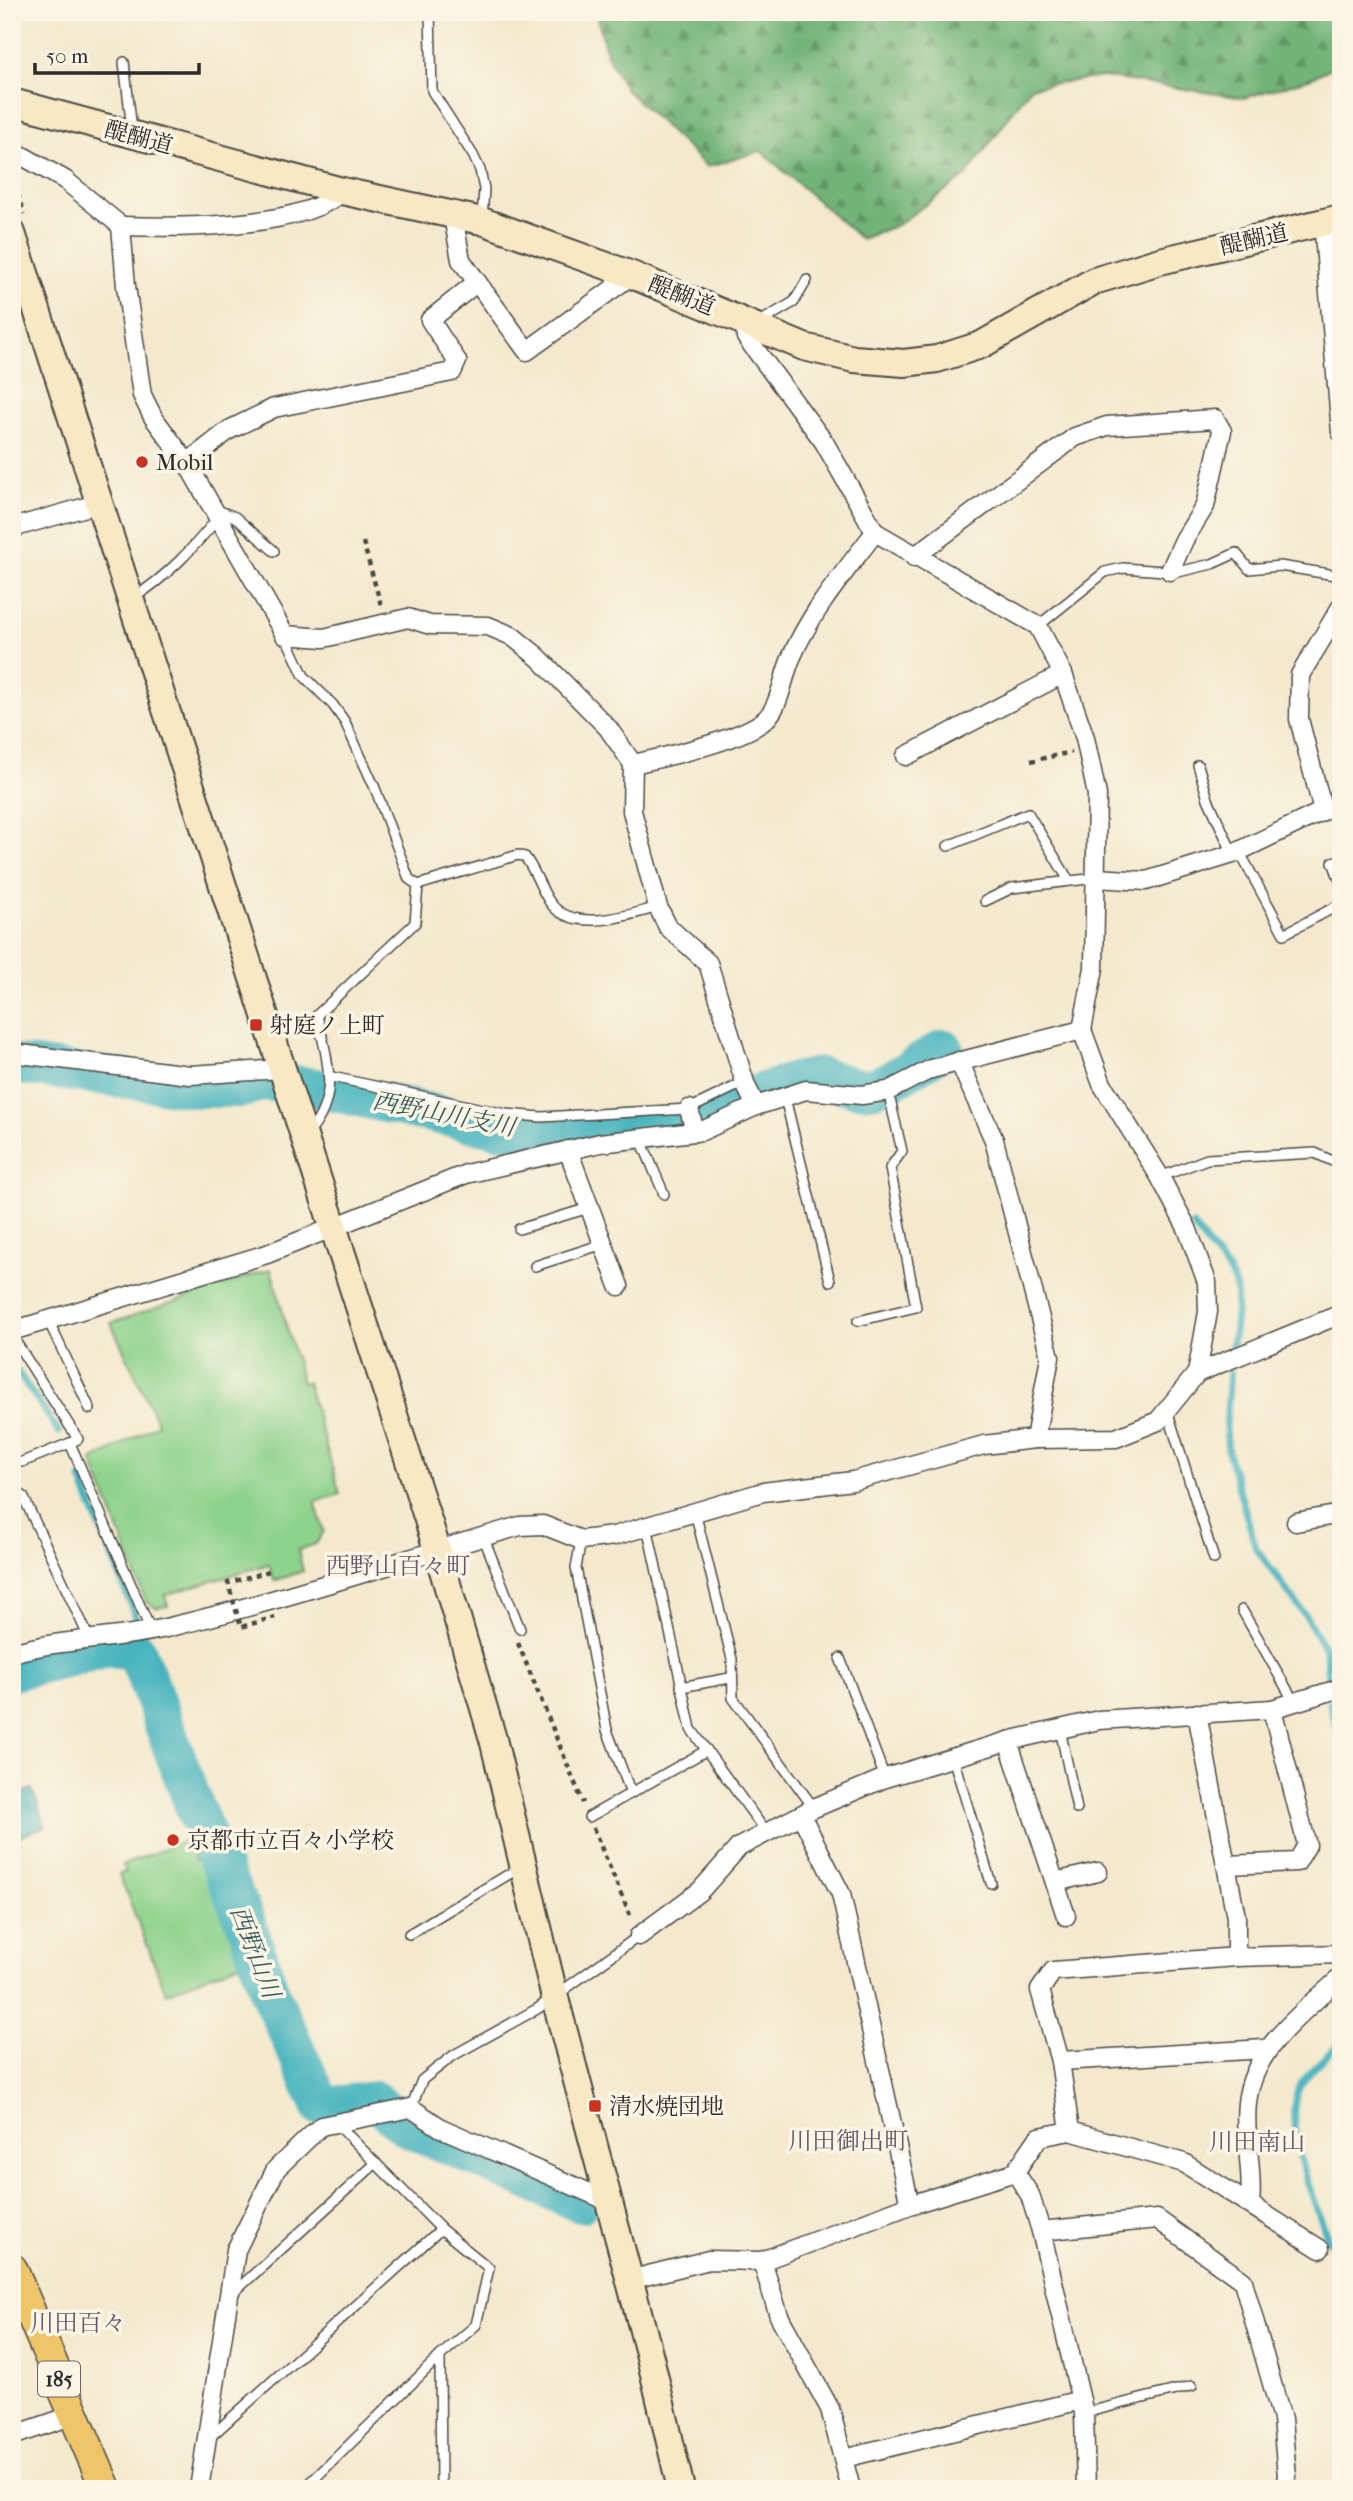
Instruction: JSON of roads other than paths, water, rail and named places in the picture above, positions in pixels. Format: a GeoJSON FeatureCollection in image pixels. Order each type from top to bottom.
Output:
{"type":"FeatureCollection","features":[{"type":"Feature","properties":{"kind":"main road","name":"185"},"geometry":{"type":"LineString","coordinates":[[12,2269],[106,2489]]}},
{"type":"Feature","properties":{"kind":"street","name":"醍醐道"},"geometry":{"type":"LineString","coordinates":[[12,102],[342,191],[482,221],[632,275],[804,346],[854,359],[904,363],[937,359],[981,345],[1094,281],[1160,261],[1332,221]]}},
{"type":"Feature","properties":{"kind":"street"},"geometry":{"type":"LineString","coordinates":[[12,150],[65,180],[121,226],[193,229],[258,221],[330,204],[342,191]]}},
{"type":"Feature","properties":{"kind":"street"},"geometry":{"type":"LineString","coordinates":[[453,216],[461,260],[527,351],[632,275]]}},
{"type":"Feature","properties":{"kind":"street"},"geometry":{"type":"LineString","coordinates":[[1332,221],[1341,432]]}},
{"type":"Feature","properties":{"kind":"street"},"geometry":{"type":"LineString","coordinates":[[121,226],[126,286],[142,395],[153,417],[187,463],[285,635],[324,638],[408,618],[430,625],[488,626],[512,636],[538,657],[608,728],[633,764],[632,811],[658,907],[668,927],[708,963],[745,1082],[756,1106]]}},
{"type":"Feature","properties":{"kind":"street"},"geometry":{"type":"LineString","coordinates":[[15,249],[100,503],[334,1228],[494,1739],[554,1994],[681,2489]]}},
{"type":"Feature","properties":{"kind":"street"},"geometry":{"type":"LineString","coordinates":[[187,463],[229,430],[274,408],[452,372],[457,360],[430,320],[477,282]]}},
{"type":"Feature","properties":{"kind":"street"},"geometry":{"type":"LineString","coordinates":[[748,323],[746,337],[824,442],[875,532],[914,557],[1038,626],[1063,674],[1088,749],[1097,795],[1094,968],[1082,1030],[1102,1084],[1160,1177],[1187,1228],[1207,1282],[1208,1312],[1197,1373]]}},
{"type":"Feature","properties":{"kind":"street"},"geometry":{"type":"LineString","coordinates":[[914,557],[1075,437],[1107,426],[1215,419],[1222,431],[1205,506],[1184,540],[1170,571]]}},
{"type":"Feature","properties":{"kind":"street"},"geometry":{"type":"LineString","coordinates":[[12,528],[100,503]]}},
{"type":"Feature","properties":{"kind":"street"},"geometry":{"type":"LineString","coordinates":[[633,764],[709,743],[760,724],[772,713],[801,635],[816,609],[875,532]]}},
{"type":"Feature","properties":{"kind":"street"},"geometry":{"type":"LineString","coordinates":[[1096,878],[1146,881],[1236,852],[1323,811],[1299,719],[1300,675],[1341,607]]}},
{"type":"Feature","properties":{"kind":"street"},"geometry":{"type":"LineString","coordinates":[[906,756],[1063,674]]}},
{"type":"Feature","properties":{"kind":"street"},"geometry":{"type":"LineString","coordinates":[[12,1333],[267,1254],[466,1174],[600,1143],[695,1132],[756,1106],[806,1090],[862,1095],[888,1091],[931,1069],[1082,1030]]}},
{"type":"Feature","properties":{"kind":"street"},"geometry":{"type":"LineString","coordinates":[[12,1053],[190,1075],[286,1080]]}},
{"type":"Feature","properties":{"kind":"street"},"geometry":{"type":"LineString","coordinates":[[959,1061],[994,1140],[1050,1357],[1034,1439]]}},
{"type":"Feature","properties":{"kind":"street"},"geometry":{"type":"LineString","coordinates":[[689,1109],[695,1132]]}},
{"type":"Feature","properties":{"kind":"street"},"geometry":{"type":"LineString","coordinates":[[568,1150],[619,1286]]}},
{"type":"Feature","properties":{"kind":"street"},"geometry":{"type":"LineString","coordinates":[[12,1653],[151,1631],[520,1526],[543,1525],[581,1540],[614,1536],[763,1492],[853,1481],[984,1444],[1034,1439],[1116,1438],[1158,1421],[1197,1373],[1341,1314]]}},
{"type":"Feature","properties":{"kind":"street"},"geometry":{"type":"LineString","coordinates":[[1296,1522],[1341,1514]]}},
{"type":"Feature","properties":{"kind":"street"},"geometry":{"type":"LineString","coordinates":[[639,1936],[700,1891],[739,1847],[807,1811],[885,1778],[1008,1741],[1099,1720],[1272,1709],[1293,1700],[1341,1688]]}},
{"type":"Feature","properties":{"kind":"street"},"geometry":{"type":"LineString","coordinates":[[1227,1865],[1297,1862],[1307,1845],[1272,1709]]}},
{"type":"Feature","properties":{"kind":"street"},"geometry":{"type":"LineString","coordinates":[[1197,1713],[1236,1917],[1237,1957]]}},
{"type":"Feature","properties":{"kind":"street"},"geometry":{"type":"LineString","coordinates":[[1008,1741],[1066,1916]]}},
{"type":"Feature","properties":{"kind":"street"},"geometry":{"type":"LineString","coordinates":[[807,1811],[841,1894],[910,2205]]}},
{"type":"Feature","properties":{"kind":"street"},"geometry":{"type":"LineString","coordinates":[[1055,1882],[1097,1872]]}},
{"type":"Feature","properties":{"kind":"street"},"geometry":{"type":"LineString","coordinates":[[1070,2131],[1060,2061],[1040,1990],[1053,1971],[1237,1957],[1341,1954]]}},
{"type":"Feature","properties":{"kind":"street"},"geometry":{"type":"LineString","coordinates":[[1250,2204],[1253,2178],[1247,2101],[1265,2049],[1341,1977]]}},
{"type":"Feature","properties":{"kind":"street"},"geometry":{"type":"LineString","coordinates":[[1060,2061],[1265,2049]]}},
{"type":"Feature","properties":{"kind":"street"},"geometry":{"type":"LineString","coordinates":[[199,2489],[226,2300],[236,2250],[276,2169],[321,2126],[411,2108],[440,2128],[608,2201]]}},
{"type":"Feature","properties":{"kind":"street"},"geometry":{"type":"LineString","coordinates":[[629,2280],[709,2260],[762,2261],[910,2205],[1015,2172],[1039,2137],[1070,2131],[1184,2163],[1321,2249]]}},
{"type":"Feature","properties":{"kind":"street"},"geometry":{"type":"LineString","coordinates":[[1015,2172],[1030,2195],[1041,2231],[1082,2406],[1086,2489]]}},
{"type":"Feature","properties":{"kind":"street"},"geometry":{"type":"LineString","coordinates":[[1041,2231],[1157,2220],[1243,2281],[1282,2419],[1287,2476],[1284,2489]]}},
{"type":"Feature","properties":{"kind":"street"},"geometry":{"type":"LineString","coordinates":[[762,2261],[779,2316],[830,2409],[851,2489]]}},
{"type":"Feature","properties":{"kind":"street"},"geometry":{"type":"LineString","coordinates":[[844,2458],[1082,2406]]}},
{"type":"Feature","properties":{"kind":"street"},"geometry":{"type":"LineString","coordinates":[[12,2436],[74,2415]]}},
{"type":"Feature","properties":{"kind":"lane"},"geometry":{"type":"LineString","coordinates":[[430,12],[432,91],[480,170],[484,189],[482,221]]}},
{"type":"Feature","properties":{"kind":"lane"},"geometry":{"type":"LineString","coordinates":[[124,62],[133,135]]}},
{"type":"Feature","properties":{"kind":"lane"},"geometry":{"type":"LineString","coordinates":[[748,323],[774,316],[794,302],[807,280]]}},
{"type":"Feature","properties":{"kind":"lane"},"geometry":{"type":"LineString","coordinates":[[131,599],[152,587],[188,554],[216,514],[234,517],[274,551]]}},
{"type":"Feature","properties":{"kind":"lane"},"geometry":{"type":"LineString","coordinates":[[1038,626],[1104,572],[1123,568],[1170,571],[1212,564],[1236,554],[1249,569],[1280,566],[1341,576]]}},
{"type":"Feature","properties":{"kind":"lane"},"geometry":{"type":"LineString","coordinates":[[285,635],[304,676],[333,705],[345,722],[390,824],[409,878],[418,885]]}},
{"type":"Feature","properties":{"kind":"lane"},"geometry":{"type":"LineString","coordinates":[[1198,765],[1208,799],[1284,934],[1341,904]]}},
{"type":"Feature","properties":{"kind":"lane"},"geometry":{"type":"LineString","coordinates":[[1323,811],[1341,820]]}},
{"type":"Feature","properties":{"kind":"lane"},"geometry":{"type":"LineString","coordinates":[[948,846],[1028,813],[1068,879]]}},
{"type":"Feature","properties":{"kind":"lane"},"geometry":{"type":"LineString","coordinates":[[418,885],[518,855],[525,857],[550,903],[566,917],[589,920],[658,907]]}},
{"type":"Feature","properties":{"kind":"lane"},"geometry":{"type":"LineString","coordinates":[[1341,859],[1333,862],[1341,883]]}},
{"type":"Feature","properties":{"kind":"lane"},"geometry":{"type":"LineString","coordinates":[[985,901],[1012,888],[1068,879],[1096,878]]}},
{"type":"Feature","properties":{"kind":"lane"},"geometry":{"type":"LineString","coordinates":[[304,1138],[321,1119],[331,1080],[317,1015],[415,923],[418,885]]}},
{"type":"Feature","properties":{"kind":"lane"},"geometry":{"type":"LineString","coordinates":[[331,1080],[525,1116],[644,1114],[689,1109],[745,1082]]}},
{"type":"Feature","properties":{"kind":"lane"},"geometry":{"type":"LineString","coordinates":[[858,1321],[916,1307],[890,1168],[902,1151],[888,1091]]}},
{"type":"Feature","properties":{"kind":"lane"},"geometry":{"type":"LineString","coordinates":[[785,1098],[830,1280]]}},
{"type":"Feature","properties":{"kind":"lane"},"geometry":{"type":"LineString","coordinates":[[641,1140],[664,1194]]}},
{"type":"Feature","properties":{"kind":"lane"},"geometry":{"type":"LineString","coordinates":[[1160,1177],[1207,1159],[1315,1153],[1341,1165]]}},
{"type":"Feature","properties":{"kind":"lane"},"geometry":{"type":"LineString","coordinates":[[519,1229],[589,1208]]}},
{"type":"Feature","properties":{"kind":"lane"},"geometry":{"type":"LineString","coordinates":[[535,1266],[603,1244]]}},
{"type":"Feature","properties":{"kind":"lane"},"geometry":{"type":"LineString","coordinates":[[49,1322],[90,1409]]}},
{"type":"Feature","properties":{"kind":"lane"},"geometry":{"type":"LineString","coordinates":[[12,1333],[78,1439],[22,1462]]}},
{"type":"Feature","properties":{"kind":"lane"},"geometry":{"type":"LineString","coordinates":[[1167,1410],[1214,1559]]}},
{"type":"Feature","properties":{"kind":"lane"},"geometry":{"type":"LineString","coordinates":[[70,1443],[151,1631]]}},
{"type":"Feature","properties":{"kind":"lane"},"geometry":{"type":"LineString","coordinates":[[12,1489],[23,1496],[90,1642]]}},
{"type":"Feature","properties":{"kind":"lane"},"geometry":{"type":"LineString","coordinates":[[695,1511],[732,1659],[730,1678],[733,1698],[807,1811]]}},
{"type":"Feature","properties":{"kind":"lane"},"geometry":{"type":"LineString","coordinates":[[647,1526],[691,1729],[766,1832]]}},
{"type":"Feature","properties":{"kind":"lane"},"geometry":{"type":"LineString","coordinates":[[483,1536],[520,1629]]}},
{"type":"Feature","properties":{"kind":"lane"},"geometry":{"type":"LineString","coordinates":[[581,1540],[576,1568],[607,1730],[631,1793]]}},
{"type":"Feature","properties":{"kind":"lane"},"geometry":{"type":"LineString","coordinates":[[1242,1610],[1293,1700]]}},
{"type":"Feature","properties":{"kind":"lane"},"geometry":{"type":"LineString","coordinates":[[840,1658],[885,1778]]}},
{"type":"Feature","properties":{"kind":"lane"},"geometry":{"type":"LineString","coordinates":[[681,1687],[730,1678]]}},
{"type":"Feature","properties":{"kind":"lane"},"geometry":{"type":"LineString","coordinates":[[1060,1729],[1077,1809]]}},
{"type":"Feature","properties":{"kind":"lane"},"geometry":{"type":"LineString","coordinates":[[589,1817],[707,1750]]}},
{"type":"Feature","properties":{"kind":"lane"},"geometry":{"type":"LineString","coordinates":[[953,1758],[991,1883]]}},
{"type":"Feature","properties":{"kind":"lane"},"geometry":{"type":"LineString","coordinates":[[409,1934],[523,1866]]}},
{"type":"Feature","properties":{"kind":"lane"},"geometry":{"type":"LineString","coordinates":[[411,2108],[422,2080],[454,2054],[537,2009],[554,1994],[639,1936]]}},
{"type":"Feature","properties":{"kind":"lane"},"geometry":{"type":"LineString","coordinates":[[304,2489],[440,2356],[476,2325],[489,2268],[441,2229],[336,2123]]}},
{"type":"Feature","properties":{"kind":"lane"},"geometry":{"type":"LineString","coordinates":[[226,2300],[376,2163]]}},
{"type":"Feature","properties":{"kind":"lane"},"geometry":{"type":"LineString","coordinates":[[205,2441],[441,2229]]}},
{"type":"Feature","properties":{"kind":"lane"},"geometry":{"type":"LineString","coordinates":[[440,2356],[441,2489]]}},
{"type":"Feature","properties":{"kind":"lane"},"geometry":{"type":"LineString","coordinates":[[1082,2406],[1192,2386]]}},
{"type":"Feature","properties":{"kind":"water"},"geometry":{"type":"Polygon","coordinates":[[[32,1789],[46,1826],[12,1840],[12,1797],[32,1789]]]}},
{"type":"Feature","properties":{"kind":"waterway","name":"西野山川支川"},"geometry":{"type":"LineString","coordinates":[[12,1064],[197,1088],[242,1088],[263,1081],[317,1088],[507,1130],[577,1132],[688,1125],[719,1113],[739,1100],[794,1082],[820,1077],[854,1087],[872,1088],[892,1080],[944,1049]]}},
{"type":"Feature","properties":{"kind":"waterway"},"geometry":{"type":"LineString","coordinates":[[1193,1225],[1226,1268],[1236,1288],[1236,1320],[1232,1345]]}},
{"type":"Feature","properties":{"kind":"waterway"},"geometry":{"type":"LineString","coordinates":[[12,1364],[59,1432]]}},
{"type":"Feature","properties":{"kind":"waterway"},"geometry":{"type":"LineString","coordinates":[[1230,1372],[1226,1427],[1228,1452],[1256,1548],[1305,1615],[1326,1651],[1328,1679]]}},
{"type":"Feature","properties":{"kind":"waterway"},"geometry":{"type":"LineString","coordinates":[[81,1479],[136,1618]]}},
{"type":"Feature","properties":{"kind":"waterway","name":"西野山川"},"geometry":{"type":"LineString","coordinates":[[136,1642],[136,1650]]}},
{"type":"Feature","properties":{"kind":"waterway","name":"西野山川"},"geometry":{"type":"LineString","coordinates":[[12,1671],[108,1647],[136,1650],[198,1816],[247,1925],[271,1996],[322,2107],[375,2101],[407,2127],[580,2203]]}},
{"type":"Feature","properties":{"kind":"waterway"},"geometry":{"type":"LineString","coordinates":[[1330,1703],[1341,1742]]}},
{"type":"Feature","properties":{"kind":"waterway"},"geometry":{"type":"LineString","coordinates":[[1329,2242],[1302,2164],[1294,2121],[1295,2102],[1304,2080],[1341,2042]]}},
{"type":"Feature","properties":{"kind":"place","name":"Mobil"},"geometry":{"type":"Point","coordinates":[142,462]}},
{"type":"Feature","properties":{"kind":"place","name":"射庭ノ上町"},"geometry":{"type":"Point","coordinates":[256,1025]}},
{"type":"Feature","properties":{"kind":"place","name":"京都市立百々小学校"},"geometry":{"type":"Point","coordinates":[173,1840]}},
{"type":"Feature","properties":{"kind":"place","name":"清水焼団地"},"geometry":{"type":"Point","coordinates":[595,2106]}},
{"type":"Feature","properties":{"kind":"district","name":"西野山百々町"},"geometry":{"type":"Point","coordinates":[398,1566]}},
{"type":"Feature","properties":{"kind":"district","name":"川田御出町"},"geometry":{"type":"Point","coordinates":[848,2141]}},
{"type":"Feature","properties":{"kind":"district","name":"川田南山"},"geometry":{"type":"Point","coordinates":[1257,2142]}},
{"type":"Feature","properties":{"kind":"district","name":"川田百々"},"geometry":{"type":"Point","coordinates":[78,2323]}}]}
